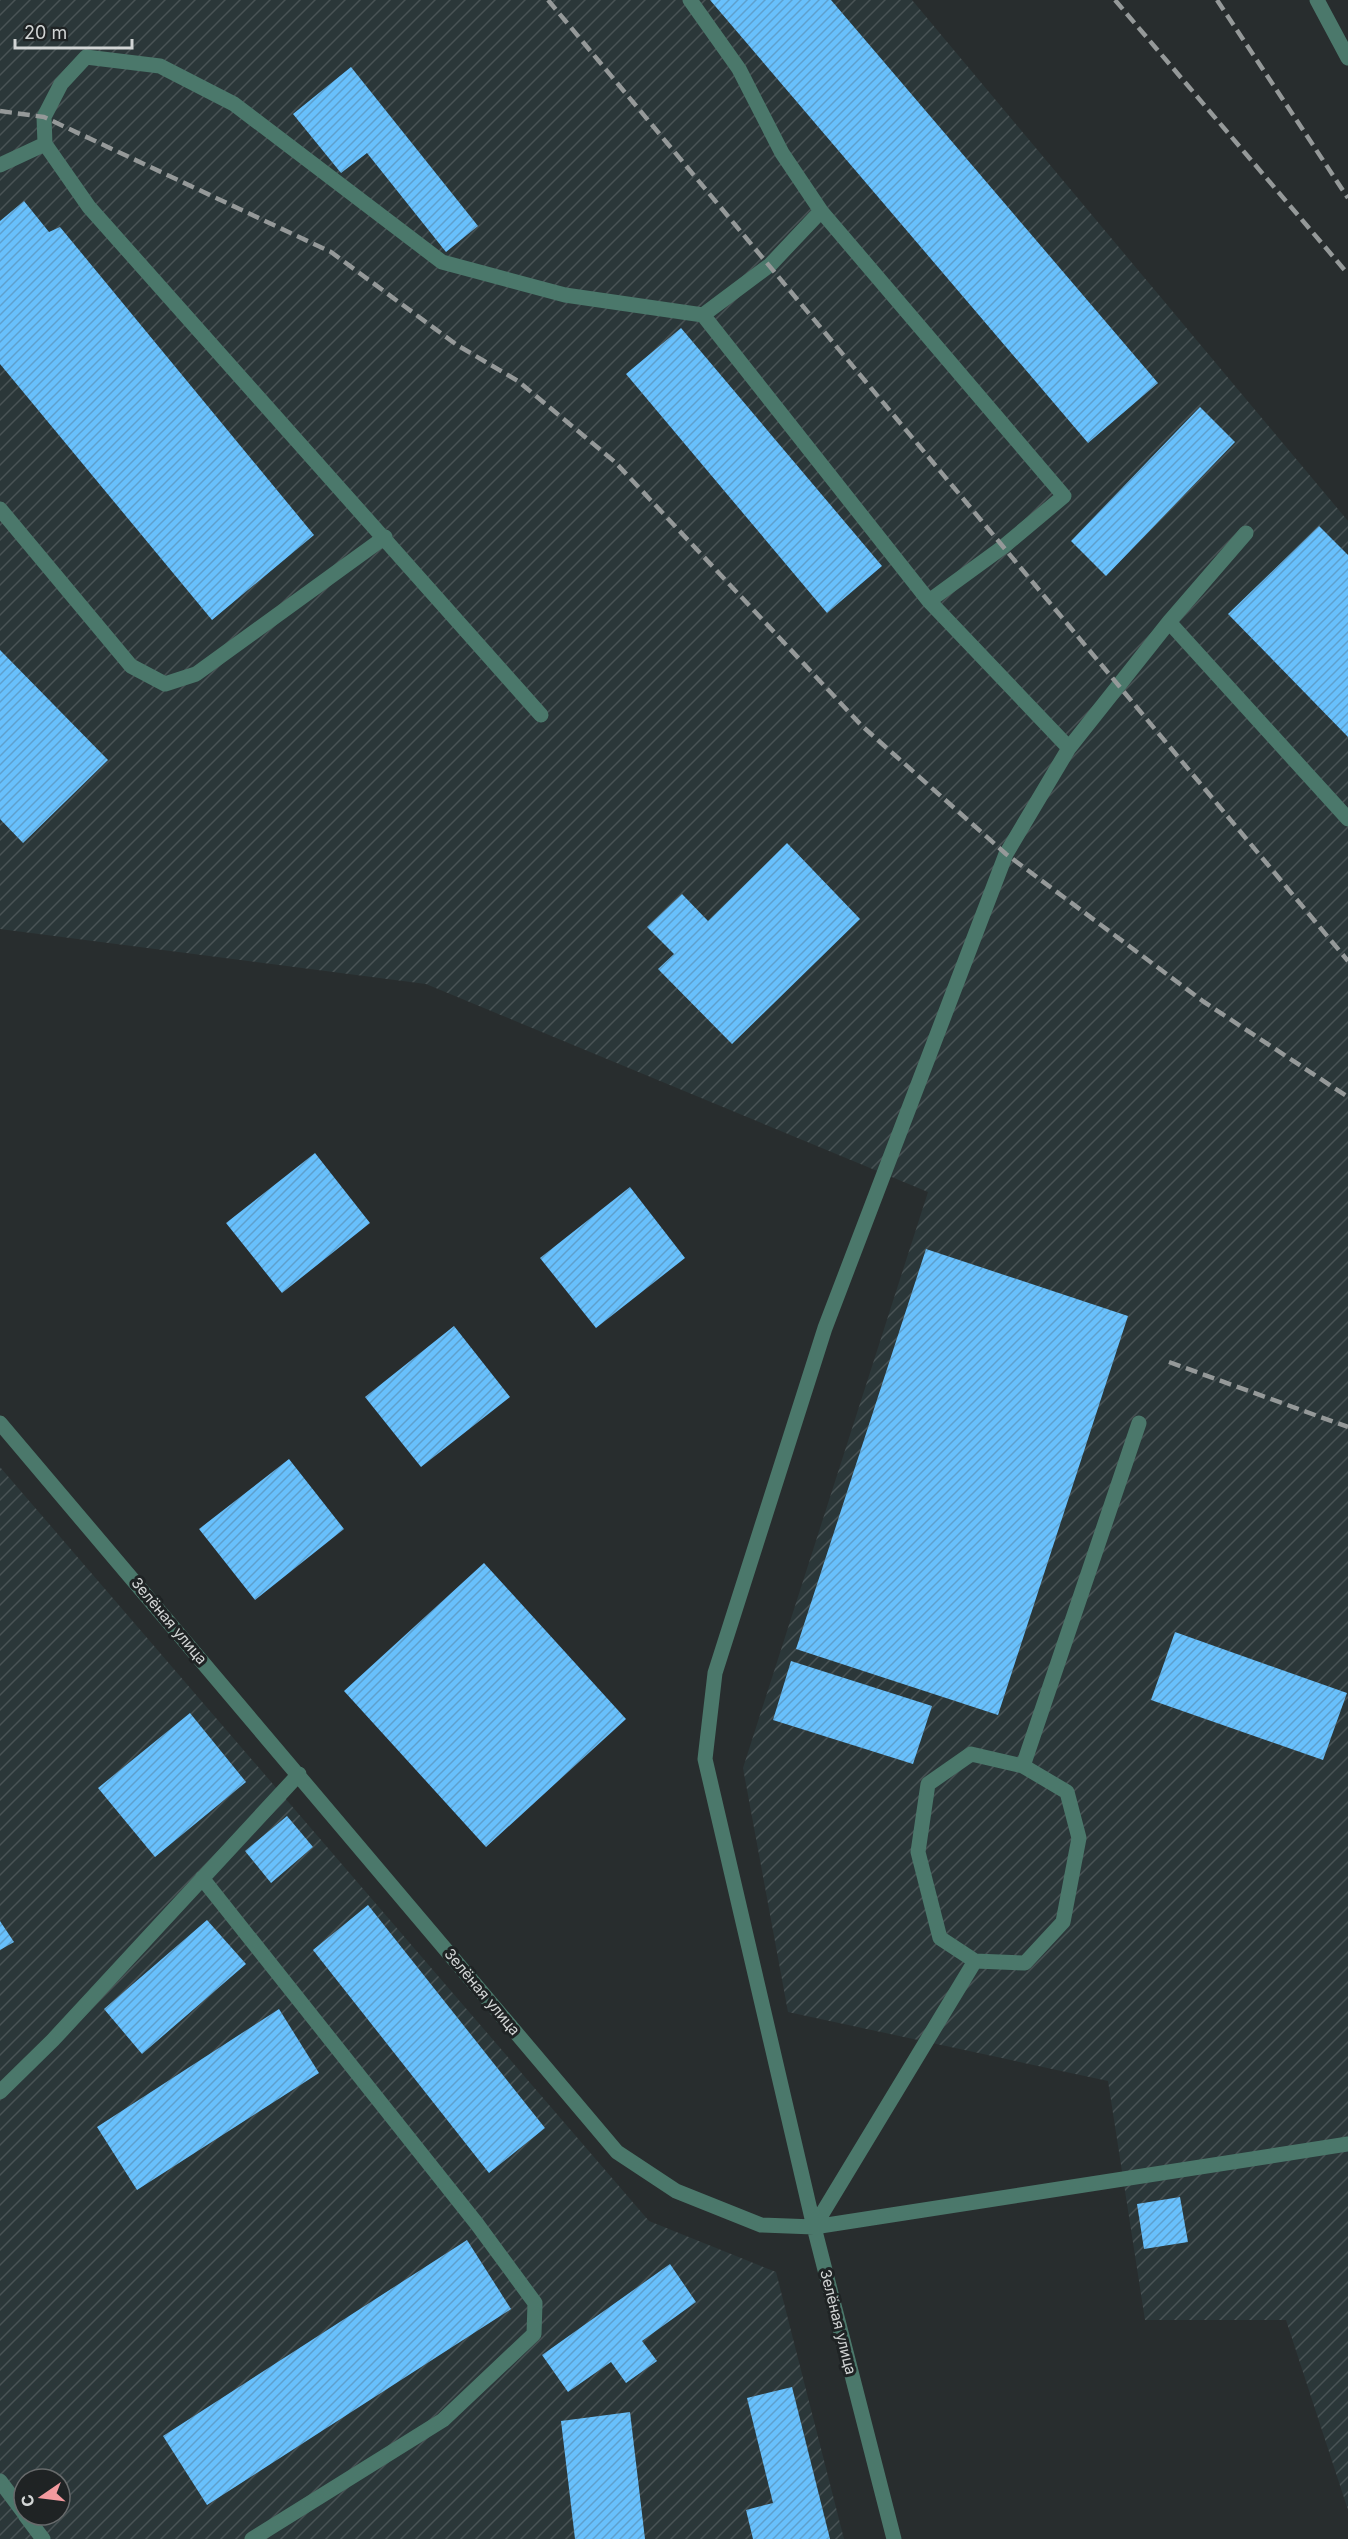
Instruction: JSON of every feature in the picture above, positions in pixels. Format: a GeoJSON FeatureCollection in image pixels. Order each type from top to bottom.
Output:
{"type":"FeatureCollection","features":[{"type":"Feature","properties":{"kind":"street"},"geometry":{"type":"LineString","coordinates":[[690,0],[739,69],[782,153],[821,211],[1064,496],[1002,547],[929,601]]}},
{"type":"Feature","properties":{"kind":"street"},"geometry":{"type":"LineString","coordinates":[[1317,0],[1348,58]]}},
{"type":"Feature","properties":{"kind":"street"},"geometry":{"type":"LineString","coordinates":[[542,715],[89,207],[45,144],[44,117],[61,84],[86,57],[160,66],[234,104],[442,262],[565,295],[703,315],[929,601],[1069,748]]}},
{"type":"Feature","properties":{"kind":"street"},"geometry":{"type":"LineString","coordinates":[[0,165],[45,144]]}},
{"type":"Feature","properties":{"kind":"street"},"geometry":{"type":"LineString","coordinates":[[703,315],[770,265],[821,211]]}},
{"type":"Feature","properties":{"kind":"street"},"geometry":{"type":"LineString","coordinates":[[0,510],[131,666],[165,684],[196,674],[385,537]]}},
{"type":"Feature","properties":{"kind":"street"},"geometry":{"type":"LineString","coordinates":[[813,2227],[705,1759],[715,1673],[825,1328],[1006,854],[1069,748],[1169,622],[1246,533]]}},
{"type":"Feature","properties":{"kind":"street"},"geometry":{"type":"LineString","coordinates":[[1169,622],[1348,819]]}},
{"type":"Feature","properties":{"kind":"street"},"geometry":{"type":"LineString","coordinates":[[1023,1766],[1139,1422]]}},
{"type":"Feature","properties":{"kind":"street","name":"Зелёная улица"},"geometry":{"type":"LineString","coordinates":[[0,1423],[617,2152],[676,2192],[761,2225],[813,2227],[894,2539]]}},
{"type":"Feature","properties":{"kind":"street"},"geometry":{"type":"LineString","coordinates":[[970,1754],[1023,1766],[1067,1792],[1079,1838],[1063,1922],[1026,1964],[975,1961],[940,1938],[918,1852],[928,1784],[970,1754]]}},
{"type":"Feature","properties":{"kind":"street"},"geometry":{"type":"LineString","coordinates":[[0,2092],[53,2040],[299,1774]]}},
{"type":"Feature","properties":{"kind":"street"},"geometry":{"type":"LineString","coordinates":[[202,1878],[477,2224],[535,2303],[534,2334],[443,2421],[252,2539]]}},
{"type":"Feature","properties":{"kind":"street"},"geometry":{"type":"LineString","coordinates":[[813,2227],[975,1961]]}},
{"type":"Feature","properties":{"kind":"street"},"geometry":{"type":"LineString","coordinates":[[813,2227],[1348,2144]]}},
{"type":"Feature","properties":{"kind":"street"},"geometry":{"type":"LineString","coordinates":[[0,2481],[12,2497]]}},
{"type":"Feature","properties":{"kind":"shaded area"},"geometry":{"type":"Polygon","coordinates":[[[0,0],[912,0],[1348,521],[1348,2510],[1286,2320],[1145,2320],[1108,2081],[788,2012],[743,1768],[928,1192],[426,984],[0,929],[0,0]]]}},
{"type":"Feature","properties":{"kind":"shaded area"},"geometry":{"type":"Polygon","coordinates":[[[0,1467],[649,2221],[776,2272],[844,2539],[0,2539],[0,1467]]]}},
{"type":"Feature","properties":{"kind":"building"},"geometry":{"type":"Polygon","coordinates":[[[710,0],[831,0],[1158,383],[1088,443],[710,0]]]}},
{"type":"Feature","properties":{"kind":"building"},"geometry":{"type":"Polygon","coordinates":[[[351,67],[478,226],[446,252],[367,153],[341,173],[293,114],[351,67]]]}},
{"type":"Feature","properties":{"kind":"building"},"geometry":{"type":"Polygon","coordinates":[[[24,201],[49,232],[60,227],[314,535],[212,620],[0,364],[0,221],[24,201]]]}},
{"type":"Feature","properties":{"kind":"building"},"geometry":{"type":"Polygon","coordinates":[[[681,328],[882,566],[827,613],[626,374],[681,328]]]}},
{"type":"Feature","properties":{"kind":"building"},"geometry":{"type":"Polygon","coordinates":[[[1200,407],[1235,442],[1106,576],[1071,541],[1200,407]]]}},
{"type":"Feature","properties":{"kind":"building"},"geometry":{"type":"Polygon","coordinates":[[[1319,526],[1348,555],[1348,737],[1228,614],[1319,526]]]}},
{"type":"Feature","properties":{"kind":"building"},"geometry":{"type":"Polygon","coordinates":[[[0,650],[108,760],[23,843],[0,819],[0,650]]]}},
{"type":"Feature","properties":{"kind":"building"},"geometry":{"type":"Polygon","coordinates":[[[787,843],[860,919],[732,1044],[658,969],[674,954],[647,927],[682,894],[708,921],[787,843]]]}},
{"type":"Feature","properties":{"kind":"building"},"geometry":{"type":"Polygon","coordinates":[[[315,1153],[370,1223],[282,1293],[226,1223],[315,1153]]]}},
{"type":"Feature","properties":{"kind":"building"},"geometry":{"type":"Polygon","coordinates":[[[630,1187],[685,1258],[596,1328],[540,1258],[630,1187]]]}},
{"type":"Feature","properties":{"kind":"building"},"geometry":{"type":"Polygon","coordinates":[[[926,1249],[1128,1316],[998,1715],[796,1649],[926,1249]]]}},
{"type":"Feature","properties":{"kind":"building"},"geometry":{"type":"Polygon","coordinates":[[[454,1326],[510,1397],[421,1467],[365,1397],[454,1326]]]}},
{"type":"Feature","properties":{"kind":"building"},"geometry":{"type":"Polygon","coordinates":[[[289,1459],[344,1529],[255,1600],[199,1529],[289,1459]]]}},
{"type":"Feature","properties":{"kind":"building"},"geometry":{"type":"Polygon","coordinates":[[[484,1563],[626,1719],[486,1847],[344,1691],[484,1563]]]}},
{"type":"Feature","properties":{"kind":"building"},"geometry":{"type":"Polygon","coordinates":[[[1175,1632],[1347,1693],[1323,1760],[1151,1700],[1175,1632]]]}},
{"type":"Feature","properties":{"kind":"building"},"geometry":{"type":"Polygon","coordinates":[[[791,1661],[932,1706],[913,1764],[773,1720],[791,1661]]]}},
{"type":"Feature","properties":{"kind":"building"},"geometry":{"type":"Polygon","coordinates":[[[190,1713],[246,1782],[155,1857],[98,1788],[190,1713]]]}},
{"type":"Feature","properties":{"kind":"building"},"geometry":{"type":"Polygon","coordinates":[[[287,1816],[313,1847],[271,1883],[245,1851],[287,1816]]]}},
{"type":"Feature","properties":{"kind":"building"},"geometry":{"type":"Polygon","coordinates":[[[368,1905],[545,2128],[489,2173],[313,1950],[368,1905]]]}},
{"type":"Feature","properties":{"kind":"building"},"geometry":{"type":"Polygon","coordinates":[[[207,1920],[246,1964],[142,2054],[104,2009],[207,1920]]]}},
{"type":"Feature","properties":{"kind":"building"},"geometry":{"type":"Polygon","coordinates":[[[0,1921],[14,1942],[0,1950],[0,1921]]]}},
{"type":"Feature","properties":{"kind":"building"},"geometry":{"type":"Polygon","coordinates":[[[279,2009],[319,2073],[137,2190],[97,2127],[279,2009]]]}},
{"type":"Feature","properties":{"kind":"building"},"geometry":{"type":"Polygon","coordinates":[[[1180,2197],[1188,2242],[1144,2249],[1137,2204],[1180,2197]]]}},
{"type":"Feature","properties":{"kind":"building"},"geometry":{"type":"Polygon","coordinates":[[[467,2240],[511,2309],[207,2505],[163,2436],[467,2240]]]}},
{"type":"Feature","properties":{"kind":"building"},"geometry":{"type":"Polygon","coordinates":[[[670,2264],[696,2302],[642,2341],[657,2361],[626,2383],[611,2362],[568,2392],[542,2355],[670,2264]]]}},
{"type":"Feature","properties":{"kind":"building"},"geometry":{"type":"Polygon","coordinates":[[[792,2387],[830,2539],[753,2539],[746,2510],[773,2503],[747,2398],[792,2387]]]}},
{"type":"Feature","properties":{"kind":"building"},"geometry":{"type":"Polygon","coordinates":[[[630,2412],[645,2539],[575,2539],[561,2421],[630,2412]]]}},
{"type":"Feature","properties":{"kind":"railway"},"geometry":{"type":"LineString","coordinates":[[548,0],[1348,961]]}},
{"type":"Feature","properties":{"kind":"railway"},"geometry":{"type":"LineString","coordinates":[[1115,0],[1348,274]]}},
{"type":"Feature","properties":{"kind":"railway"},"geometry":{"type":"LineString","coordinates":[[1217,0],[1348,198]]}},
{"type":"Feature","properties":{"kind":"railway"},"geometry":{"type":"LineString","coordinates":[[0,111],[44,117],[331,252],[457,345],[518,381],[615,462],[862,726],[1006,854],[1204,1002],[1348,1097]]}},
{"type":"Feature","properties":{"kind":"railway"},"geometry":{"type":"LineString","coordinates":[[1169,1362],[1348,1427]]}}]}
